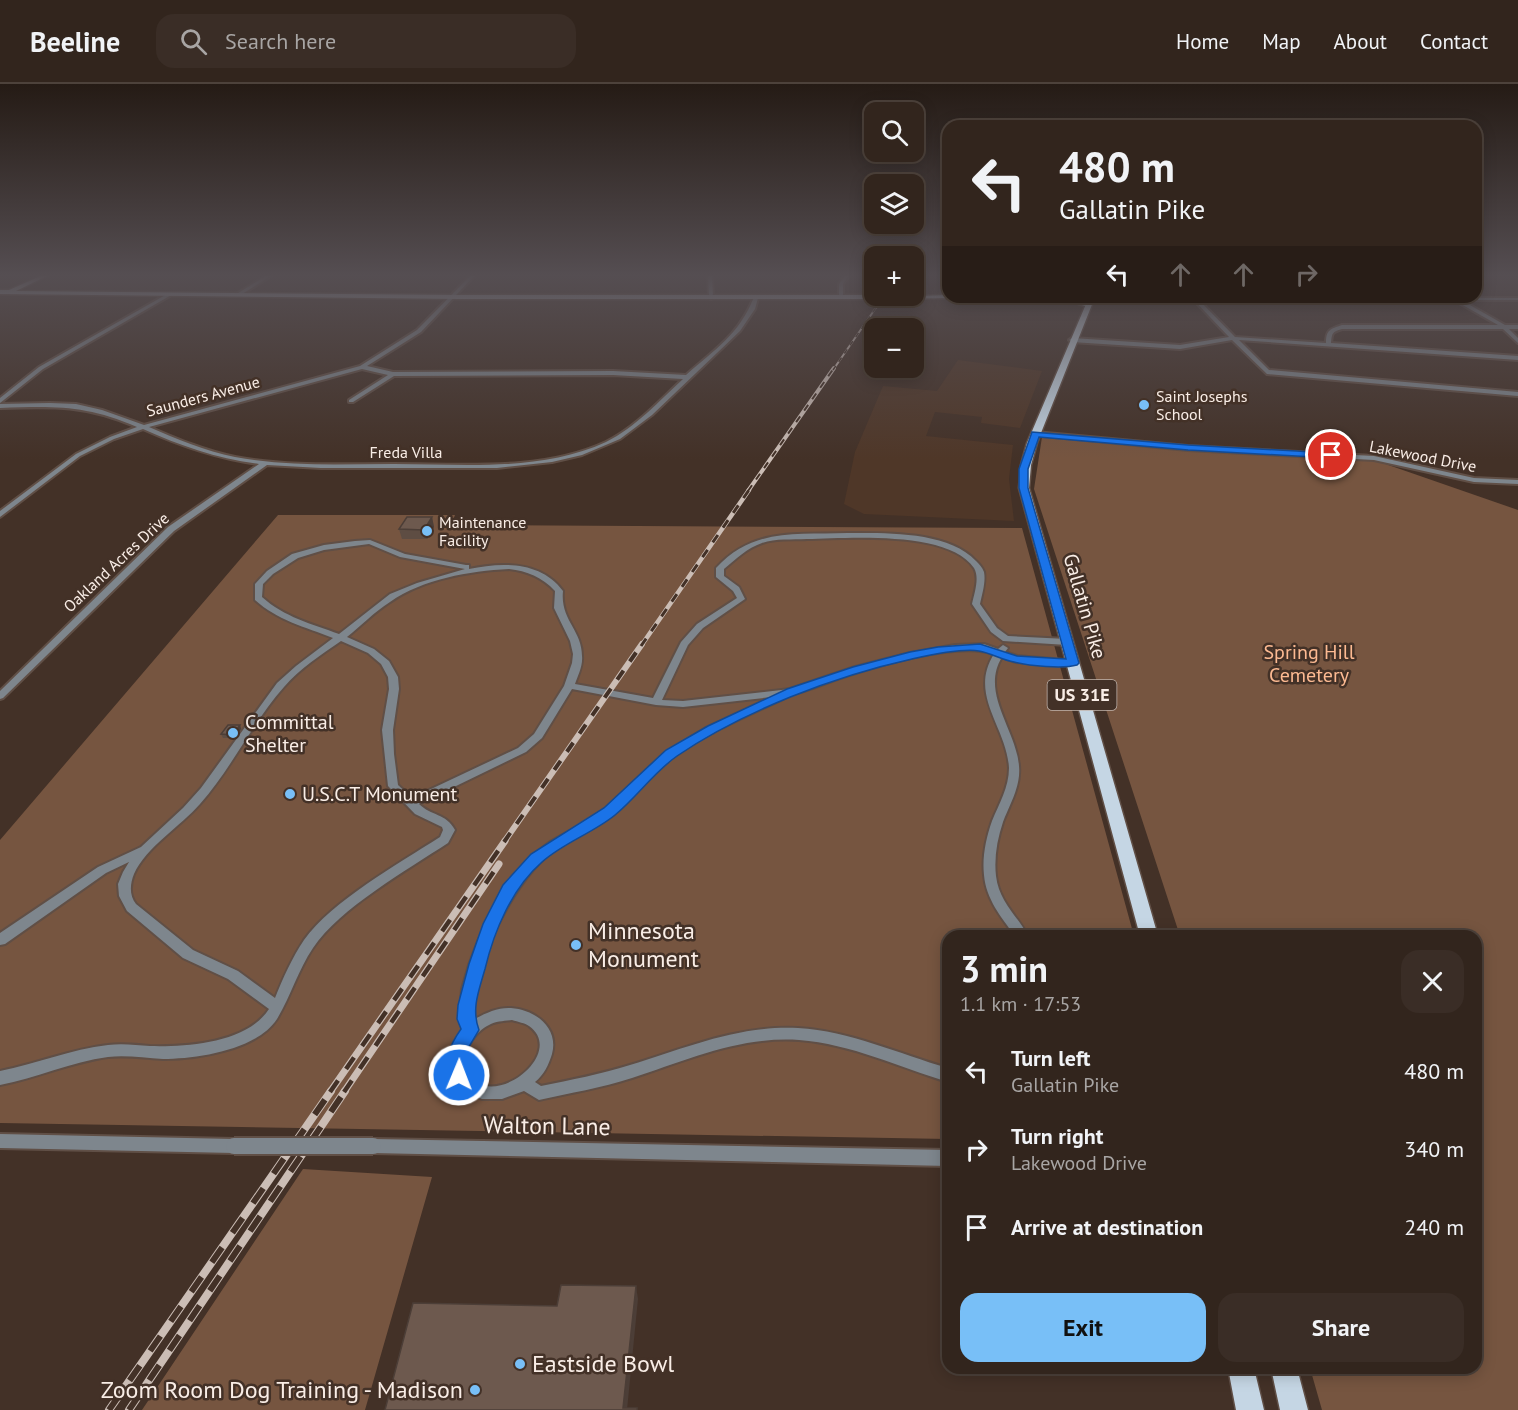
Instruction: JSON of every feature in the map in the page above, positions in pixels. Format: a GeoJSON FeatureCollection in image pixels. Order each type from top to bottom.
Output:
{"type":"FeatureCollection","features":[{"type":"Feature","properties":{"kind":"main road","name":"Gallatin Pike"},"geometry":{"type":"LineString","coordinates":[[1074,336],[1023,469],[1024,488],[1147,930]]}},
{"type":"Feature","properties":{"kind":"main road"},"geometry":{"type":"LineString","coordinates":[[1242,1374],[1250,1410]]}},
{"type":"Feature","properties":{"kind":"main road"},"geometry":{"type":"LineString","coordinates":[[1285,1374],[1294,1410]]}},
{"type":"Feature","properties":{"kind":"street"},"geometry":{"type":"LineString","coordinates":[[0,401],[41,368],[97,336]]}},
{"type":"Feature","properties":{"kind":"street","name":"Saunders Avenue"},"geometry":{"type":"LineString","coordinates":[[0,515],[78,455],[112,438],[143,427],[362,367],[411,336]]}},
{"type":"Feature","properties":{"kind":"street","name":"Freda Villa"},"geometry":{"type":"LineString","coordinates":[[0,406],[35,405],[85,408],[143,427],[212,454],[264,464],[512,465],[558,459],[581,453],[622,435],[730,336]]}},
{"type":"Feature","properties":{"kind":"street"},"geometry":{"type":"LineString","coordinates":[[1329,336],[1329,344]]}},
{"type":"Feature","properties":{"kind":"street"},"geometry":{"type":"LineString","coordinates":[[1072,340],[1180,348],[1231,338],[1518,358]]}},
{"type":"Feature","properties":{"kind":"street"},"geometry":{"type":"LineString","coordinates":[[1231,338],[1259,367],[1275,374],[1518,394]]}},
{"type":"Feature","properties":{"kind":"street"},"geometry":{"type":"LineString","coordinates":[[362,367],[393,374],[613,373],[687,377]]}},
{"type":"Feature","properties":{"kind":"street"},"geometry":{"type":"LineString","coordinates":[[351,401],[393,374]]}},
{"type":"Feature","properties":{"kind":"street","name":"Lakewood Drive"},"geometry":{"type":"LineString","coordinates":[[1035,434],[1188,448],[1374,458],[1474,480],[1518,482]]}},
{"type":"Feature","properties":{"kind":"street","name":"Oakland Acres Drive"},"geometry":{"type":"LineString","coordinates":[[0,696],[171,530],[264,464]]}},
{"type":"Feature","properties":{"kind":"street"},"geometry":{"type":"LineString","coordinates":[[0,507],[10,507]]}},
{"type":"Feature","properties":{"kind":"street"},"geometry":{"type":"LineString","coordinates":[[656,702],[684,644],[700,626],[741,599],[737,589],[720,577],[720,568],[740,551],[759,541],[849,535],[892,536],[951,547],[969,558],[978,568],[980,576],[976,604],[994,630],[1006,639],[1067,642]]}},
{"type":"Feature","properties":{"kind":"street"},"geometry":{"type":"LineString","coordinates":[[0,1078],[28,1074],[92,1054],[111,1051],[190,1052],[217,1046],[248,1034],[267,1022],[314,938],[376,886],[449,835],[446,824],[419,811],[393,786],[388,723],[394,695],[392,674],[379,657],[342,636],[280,615],[264,607],[258,598],[259,584],[282,563],[301,553],[348,543],[370,542],[378,548],[429,562],[466,567]]}},
{"type":"Feature","properties":{"kind":"street"},"geometry":{"type":"LineString","coordinates":[[277,1007],[232,974],[188,955],[130,905],[125,896],[125,885],[134,863],[145,849],[188,810],[218,774],[283,682],[391,597],[420,584],[495,567],[524,568],[546,579],[559,591],[556,603],[560,616],[577,648],[577,666],[569,686],[538,736],[522,750],[411,803]]}},
{"type":"Feature","properties":{"kind":"street"},"geometry":{"type":"LineString","coordinates":[[1006,639],[1005,646],[990,672],[989,690],[1008,740],[1014,769],[1010,793],[993,837],[989,867],[994,894],[1018,930]]}},
{"type":"Feature","properties":{"kind":"street"},"geometry":{"type":"LineString","coordinates":[[470,1030],[466,1019],[467,1005],[483,946],[497,911],[523,872],[550,847],[609,812],[671,753],[713,729],[791,692],[858,669],[938,650],[980,647],[1016,659],[1073,663]]}},
{"type":"Feature","properties":{"kind":"street"},"geometry":{"type":"LineString","coordinates":[[569,686],[656,702],[692,703],[791,692]]}},
{"type":"Feature","properties":{"kind":"street"},"geometry":{"type":"LineString","coordinates":[[0,940],[102,870],[145,849]]}},
{"type":"Feature","properties":{"kind":"street"},"geometry":{"type":"LineString","coordinates":[[512,1014],[528,1017],[540,1026],[547,1039],[547,1054],[539,1070],[525,1083],[515,1088],[492,1093],[482,1092],[464,1082],[459,1075],[456,1057],[458,1047],[470,1030],[485,1020],[512,1014]]}},
{"type":"Feature","properties":{"kind":"street"},"geometry":{"type":"LineString","coordinates":[[525,1083],[539,1093],[582,1085],[607,1079],[720,1041],[775,1034],[800,1034],[845,1042],[942,1073]]}},
{"type":"Feature","properties":{"kind":"street","name":"Walton Lane"},"geometry":{"type":"LineString","coordinates":[[0,1141],[942,1158]]}},
{"type":"Feature","properties":{"kind":"shaded area"},"geometry":{"type":"Polygon","coordinates":[[[958,360],[1042,371],[1020,428],[981,423],[982,417],[935,412],[926,436],[1013,445],[1009,479],[1014,521],[864,514],[844,504],[855,452],[883,386],[937,391],[958,360]]]}},
{"type":"Feature","properties":{"kind":"green space","name":"Spring Hill Cemetery"},"geometry":{"type":"Polygon","coordinates":[[[1042,437],[1374,460],[1518,510],[1518,1410],[1322,1410],[1312,1374],[1482,1374],[1482,930],[1178,930],[1034,489],[1042,437]]]}},
{"type":"Feature","properties":{"kind":"green space"},"geometry":{"type":"Polygon","coordinates":[[[278,515],[455,515],[451,525],[1022,528],[1132,930],[942,930],[942,1139],[0,1123],[0,840],[278,515]]]}},
{"type":"Feature","properties":{"kind":"green space"},"geometry":{"type":"Polygon","coordinates":[[[303,1169],[432,1177],[365,1410],[142,1410],[303,1169]]]}},
{"type":"Feature","properties":{"kind":"building"},"geometry":{"type":"Polygon","coordinates":[[[407,517],[432,517],[424,530],[399,529],[407,517]]]}},
{"type":"Feature","properties":{"kind":"building"},"geometry":{"type":"Polygon","coordinates":[[[228,725],[240,725],[233,735],[221,734],[228,725]]]}},
{"type":"Feature","properties":{"kind":"building","name":"Eastside Bowl"},"geometry":{"type":"Polygon","coordinates":[[[561,1285],[636,1286],[623,1408],[637,1408],[637,1410],[385,1410],[413,1303],[557,1306],[561,1285]]]}},
{"type":"Feature","properties":{"kind":"railway"},"geometry":{"type":"LineString","coordinates":[[833,370],[857,336]]}},
{"type":"Feature","properties":{"kind":"railway"},"geometry":{"type":"LineString","coordinates":[[748,491],[834,368]]}},
{"type":"Feature","properties":{"kind":"railway"},"geometry":{"type":"LineString","coordinates":[[641,646],[749,490]]}},
{"type":"Feature","properties":{"kind":"railway"},"geometry":{"type":"LineString","coordinates":[[504,842],[642,644]]}},
{"type":"Feature","properties":{"kind":"railway"},"geometry":{"type":"LineString","coordinates":[[330,1092],[505,841]]}},
{"type":"Feature","properties":{"kind":"railway"},"geometry":{"type":"LineString","coordinates":[[344,1092],[499,864]]}},
{"type":"Feature","properties":{"kind":"railway"},"geometry":{"type":"LineString","coordinates":[[109,1410],[331,1091]]}},
{"type":"Feature","properties":{"kind":"railway"},"geometry":{"type":"LineString","coordinates":[[129,1410],[345,1091]]}},
{"type":"Feature","properties":{"kind":"place","name":"Saint Josephs School"},"geometry":{"type":"Point","coordinates":[1144,405]}},
{"type":"Feature","properties":{"kind":"place","name":"Maintenance Facility"},"geometry":{"type":"Point","coordinates":[427,531]}},
{"type":"Feature","properties":{"kind":"place","name":"Committal Shelter"},"geometry":{"type":"Point","coordinates":[233,733]}},
{"type":"Feature","properties":{"kind":"place","name":"U.S.C.T Monument"},"geometry":{"type":"Point","coordinates":[290,794]}},
{"type":"Feature","properties":{"kind":"place","name":"Minnesota Monument"},"geometry":{"type":"Point","coordinates":[576,945]}},
{"type":"Feature","properties":{"kind":"place","name":"Eastside Bowl"},"geometry":{"type":"Point","coordinates":[520,1364]}},
{"type":"Feature","properties":{"kind":"place","name":"Zoom Room Dog Training - Madison"},"geometry":{"type":"Point","coordinates":[475,1390]}},
{"type":"Feature","properties":{"kind":"route"},"geometry":{"type":"LineString","coordinates":[[459,1075],[456,1057],[458,1047],[470,1030],[466,1019],[467,1005],[477,964],[497,911],[509,890],[523,872],[550,847],[609,812],[671,753],[713,729],[791,692],[858,669],[910,656],[938,650],[980,647],[1016,659],[1073,663],[1024,488],[1023,469],[1035,434],[1188,448],[1331,455]]}}]}
